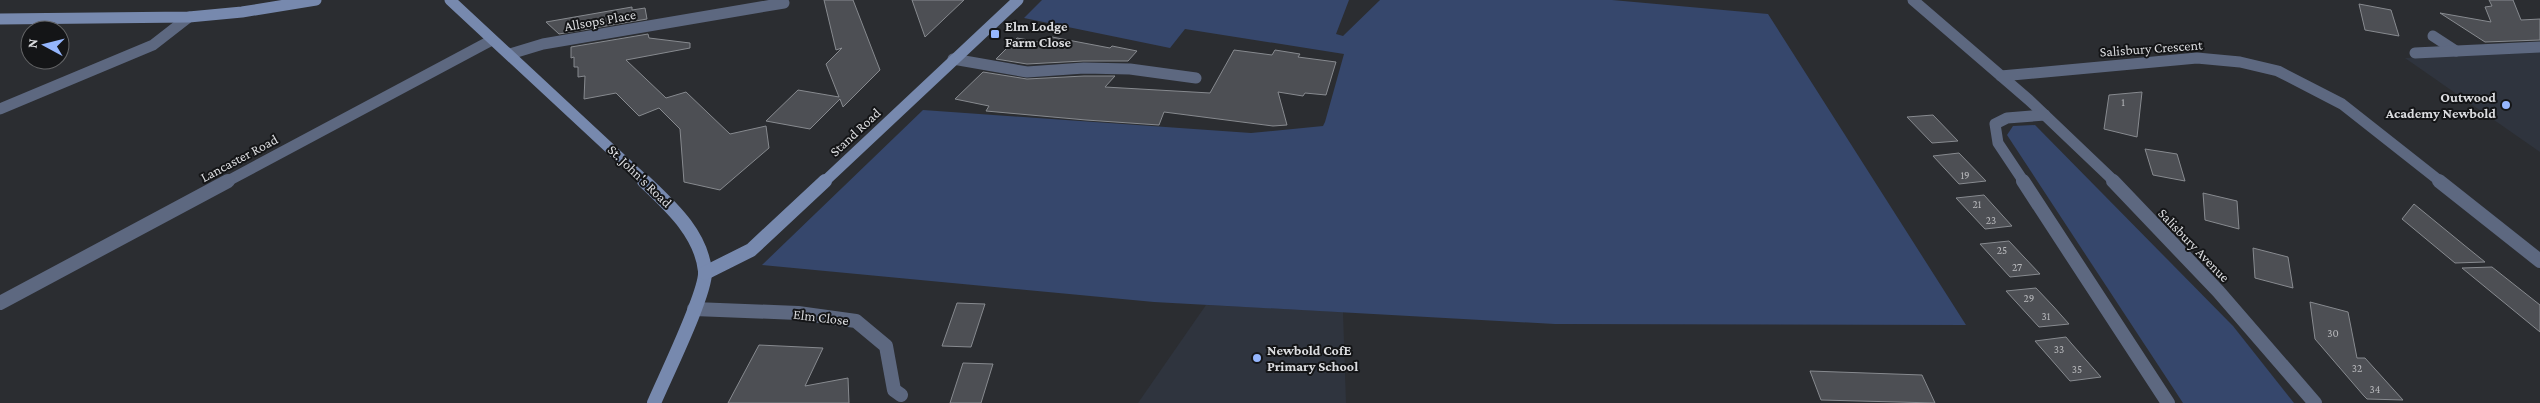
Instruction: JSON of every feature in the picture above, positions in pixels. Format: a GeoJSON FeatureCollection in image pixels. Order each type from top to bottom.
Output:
{"type":"FeatureCollection","features":[{"type":"Feature","properties":{"kind":"main road"},"geometry":{"type":"LineString","coordinates":[[0,19],[79,20],[189,17],[242,12],[316,0]]}},
{"type":"Feature","properties":{"kind":"main road","name":"St. John's Road"},"geometry":{"type":"LineString","coordinates":[[450,0],[676,211],[699,247],[705,273],[694,309],[654,403]]}},
{"type":"Feature","properties":{"kind":"main road","name":"Stand Road"},"geometry":{"type":"LineString","coordinates":[[705,273],[751,250],[1018,0]]}},
{"type":"Feature","properties":{"kind":"street","name":"Salisbury Avenue"},"geometry":{"type":"LineString","coordinates":[[1913,0],[2045,115],[2243,318],[2315,403]]}},
{"type":"Feature","properties":{"kind":"street","name":"Allsops Place"},"geometry":{"type":"LineString","coordinates":[[510,54],[543,44],[784,3]]}},
{"type":"Feature","properties":{"kind":"street"},"geometry":{"type":"LineString","coordinates":[[0,110],[153,45],[189,17]]}},
{"type":"Feature","properties":{"kind":"street"},"geometry":{"type":"LineString","coordinates":[[2433,36],[2456,51]]}},
{"type":"Feature","properties":{"kind":"street","name":"Lancaster Road"},"geometry":{"type":"LineString","coordinates":[[0,303],[492,40]]}},
{"type":"Feature","properties":{"kind":"street"},"geometry":{"type":"LineString","coordinates":[[2416,53],[2540,47]]}},
{"type":"Feature","properties":{"kind":"street","name":"Salisbury Crescent"},"geometry":{"type":"LineString","coordinates":[[2001,76],[2197,58],[2240,62],[2278,71],[2342,104],[2540,261]]}},
{"type":"Feature","properties":{"kind":"street"},"geometry":{"type":"LineString","coordinates":[[953,59],[1027,72],[1084,68],[1130,69],[1196,78]]}},
{"type":"Feature","properties":{"kind":"street"},"geometry":{"type":"LineString","coordinates":[[2045,115],[2007,118],[1995,124],[1998,144],[2168,403]]}},
{"type":"Feature","properties":{"kind":"street","name":"Elm Close"},"geometry":{"type":"LineString","coordinates":[[694,309],[798,313],[856,322],[886,346],[894,390],[901,395]]}},
{"type":"Feature","properties":{"kind":"shaded area"},"geometry":{"type":"Polygon","coordinates":[[[1042,0],[1349,0],[1336,34],[1343,36],[1380,0],[1612,0],[1768,14],[1966,325],[1555,324],[1154,302],[762,265],[923,110],[1251,133],[1323,126],[1325,122],[1344,54],[1185,29],[1170,48],[1024,18],[1042,0]]]}},
{"type":"Feature","properties":{"kind":"shaded area","name":"Outwood Academy Newbold"},"geometry":{"type":"Polygon","coordinates":[[[2540,52],[2540,152],[2405,58],[2540,52]]]}},
{"type":"Feature","properties":{"kind":"shaded area"},"geometry":{"type":"Polygon","coordinates":[[[2035,125],[2233,326],[2294,403],[2183,403],[2007,135],[2013,126],[2035,125]]]}},
{"type":"Feature","properties":{"kind":"shaded area","name":"Newbold CofE Primary School"},"geometry":{"type":"Polygon","coordinates":[[[1206,305],[1343,312],[1346,403],[1138,403],[1206,305]]]}},
{"type":"Feature","properties":{"kind":"building"},"geometry":{"type":"Polygon","coordinates":[[[824,0],[853,0],[880,70],[843,107],[840,99],[810,129],[766,121],[798,90],[839,97],[826,64],[842,48],[836,50],[824,0]]]}},
{"type":"Feature","properties":{"kind":"building"},"geometry":{"type":"Polygon","coordinates":[[[912,0],[964,0],[925,37],[912,0]]]}},
{"type":"Feature","properties":{"kind":"building"},"geometry":{"type":"Polygon","coordinates":[[[2489,0],[2513,0],[2521,20],[2540,19],[2540,40],[2485,42],[2440,13],[2491,22],[2485,7],[2492,6],[2489,0]]]}},
{"type":"Feature","properties":{"kind":"building"},"geometry":{"type":"Polygon","coordinates":[[[2359,4],[2391,10],[2399,36],[2365,30],[2359,4]]]}},
{"type":"Feature","properties":{"kind":"building"},"geometry":{"type":"Polygon","coordinates":[[[632,7],[632,10],[645,8],[647,19],[559,34],[546,22],[632,7]]]}},
{"type":"Feature","properties":{"kind":"building"},"geometry":{"type":"Polygon","coordinates":[[[648,34],[649,38],[690,43],[690,48],[626,60],[666,98],[686,92],[730,134],[766,126],[769,148],[720,190],[684,182],[680,129],[659,108],[639,116],[616,93],[584,99],[585,76],[578,77],[578,67],[574,67],[574,57],[571,58],[571,47],[648,34]]]}},
{"type":"Feature","properties":{"kind":"building"},"geometry":{"type":"Polygon","coordinates":[[[1052,37],[1137,51],[1128,61],[1027,64],[996,59],[1017,38],[1045,43],[1052,37]]]}},
{"type":"Feature","properties":{"kind":"building"},"geometry":{"type":"Polygon","coordinates":[[[1234,50],[1272,55],[1275,50],[1300,54],[1298,57],[1336,62],[1326,95],[1305,93],[1303,96],[1278,92],[1287,125],[1273,126],[1164,112],[1159,125],[1086,120],[986,111],[989,106],[955,99],[983,72],[1027,79],[1115,76],[1105,87],[1210,93],[1234,50]]]}},
{"type":"Feature","properties":{"kind":"building"},"geometry":{"type":"Polygon","coordinates":[[[2142,92],[2137,137],[2104,129],[2109,95],[2142,92]]]}},
{"type":"Feature","properties":{"kind":"building"},"geometry":{"type":"Polygon","coordinates":[[[1933,115],[1958,141],[1932,143],[1907,117],[1933,115]]]}},
{"type":"Feature","properties":{"kind":"building"},"geometry":{"type":"Polygon","coordinates":[[[2145,149],[2177,154],[2185,181],[2153,175],[2145,149]]]}},
{"type":"Feature","properties":{"kind":"building"},"geometry":{"type":"Polygon","coordinates":[[[1959,153],[1986,181],[1959,184],[1933,156],[1959,153]]]}},
{"type":"Feature","properties":{"kind":"building"},"geometry":{"type":"Polygon","coordinates":[[[2203,193],[2237,201],[2239,229],[2205,220],[2203,193]]]}},
{"type":"Feature","properties":{"kind":"building"},"geometry":{"type":"Polygon","coordinates":[[[1984,195],[2012,226],[1985,229],[1956,198],[1984,195]]]}},
{"type":"Feature","properties":{"kind":"building"},"geometry":{"type":"Polygon","coordinates":[[[2414,204],[2485,262],[2455,263],[2402,219],[2414,204]]]}},
{"type":"Feature","properties":{"kind":"building"},"geometry":{"type":"Polygon","coordinates":[[[2009,241],[2040,274],[2010,277],[1980,244],[2009,241]]]}},
{"type":"Feature","properties":{"kind":"building"},"geometry":{"type":"Polygon","coordinates":[[[2253,248],[2288,257],[2293,288],[2255,278],[2253,248]]]}},
{"type":"Feature","properties":{"kind":"building"},"geometry":{"type":"Polygon","coordinates":[[[2492,267],[2540,305],[2540,332],[2462,268],[2492,267]]]}},
{"type":"Feature","properties":{"kind":"building"},"geometry":{"type":"Polygon","coordinates":[[[2036,288],[2069,324],[2039,327],[2006,291],[2036,288]]]}},
{"type":"Feature","properties":{"kind":"building"},"geometry":{"type":"Polygon","coordinates":[[[2310,302],[2348,312],[2357,358],[2365,358],[2403,400],[2367,399],[2364,396],[2315,339],[2310,302]]]}},
{"type":"Feature","properties":{"kind":"building"},"geometry":{"type":"Polygon","coordinates":[[[957,303],[985,304],[971,347],[942,346],[957,303]]]}},
{"type":"Feature","properties":{"kind":"building"},"geometry":{"type":"Polygon","coordinates":[[[2066,337],[2101,377],[2070,381],[2035,341],[2066,337]]]}},
{"type":"Feature","properties":{"kind":"building"},"geometry":{"type":"Polygon","coordinates":[[[759,345],[823,348],[805,386],[848,378],[849,403],[728,403],[759,345]]]}},
{"type":"Feature","properties":{"kind":"building"},"geometry":{"type":"Polygon","coordinates":[[[963,363],[993,364],[981,403],[950,403],[963,363]]]}},
{"type":"Feature","properties":{"kind":"building"},"geometry":{"type":"Polygon","coordinates":[[[1810,371],[1922,375],[1935,403],[1821,400],[1810,371]]]}},
{"type":"Feature","properties":{"kind":"place","name":"Elm Lodge Farm Close"},"geometry":{"type":"Point","coordinates":[995,34]}},
{"type":"Feature","properties":{"kind":"place","name":"Outwood Academy Newbold"},"geometry":{"type":"Point","coordinates":[2506,105]}},
{"type":"Feature","properties":{"kind":"place","name":"Newbold CofE Primary School"},"geometry":{"type":"Point","coordinates":[1257,358]}}]}
